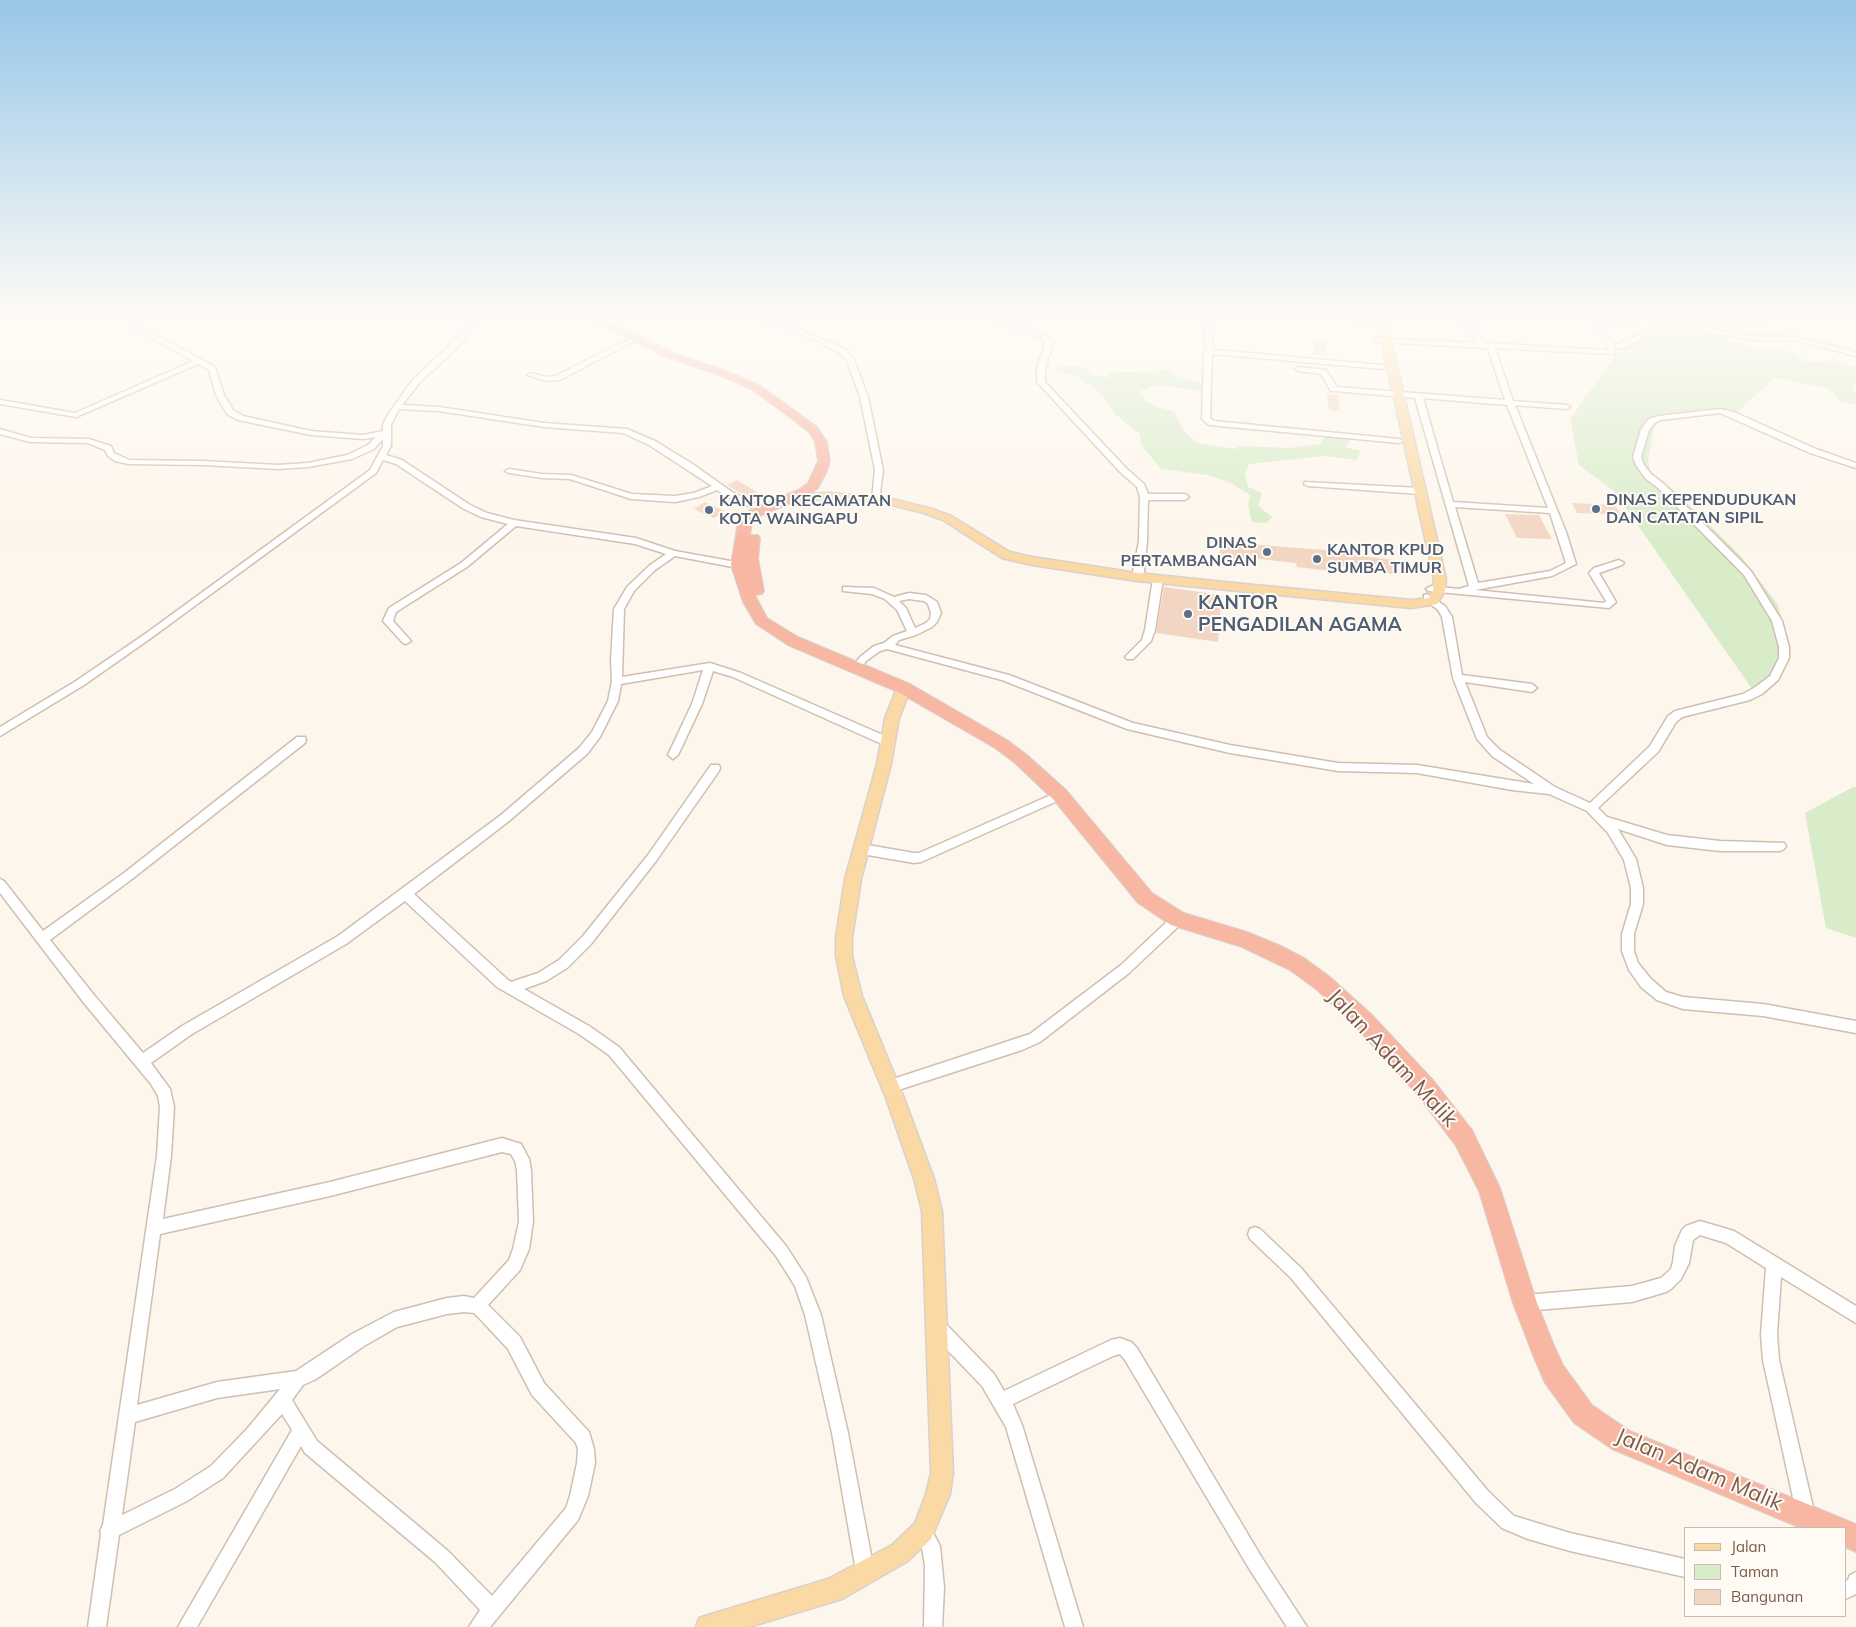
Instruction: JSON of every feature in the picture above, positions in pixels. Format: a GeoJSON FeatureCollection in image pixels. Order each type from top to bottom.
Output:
{"type":"FeatureCollection","features":[{"type":"Feature","properties":{"kind":"highway"},"geometry":{"type":"LineString","coordinates":[[758,511],[803,493],[812,485],[820,473],[824,462],[823,448],[813,430],[762,393]]}},
{"type":"Feature","properties":{"kind":"highway","name":"Jalan Adam Malik"},"geometry":{"type":"LineString","coordinates":[[758,511],[745,522],[738,565],[750,602],[761,621],[776,632],[793,640],[904,688],[1001,744],[1033,769],[1060,795],[1132,885],[1145,898],[1178,919],[1247,940],[1297,964],[1323,984],[1364,1021],[1425,1087],[1464,1138],[1489,1188],[1525,1303],[1545,1356],[1554,1374],[1583,1414],[1621,1440],[1831,1527]]}},
{"type":"Feature","properties":{"kind":"highway","name":"Jalan Adam Malik"},"geometry":{"type":"LineString","coordinates":[[758,511],[751,558],[753,577],[761,606],[770,618],[786,629],[852,665]]}},
{"type":"Feature","properties":{"kind":"main road"},"geometry":{"type":"LineString","coordinates":[[812,485],[823,490],[876,498],[947,518],[997,550],[1015,557],[1138,574],[1411,604],[1432,595],[1440,579],[1399,441],[1393,393]]}},
{"type":"Feature","properties":{"kind":"main road"},"geometry":{"type":"LineString","coordinates":[[1393,393],[1414,490]]}},
{"type":"Feature","properties":{"kind":"main road"},"geometry":{"type":"LineString","coordinates":[[792,498],[830,496],[876,498]]}},
{"type":"Feature","properties":{"kind":"main road"},"geometry":{"type":"LineString","coordinates":[[1138,574],[1158,579],[1274,588]]}},
{"type":"Feature","properties":{"kind":"main road"},"geometry":{"type":"LineString","coordinates":[[708,1627],[832,1590],[900,1553],[923,1531],[938,1494],[942,1473],[932,1211],[924,1178],[890,1087],[852,996],[844,956],[844,938],[851,889],[888,742],[892,718],[904,688]]}},
{"type":"Feature","properties":{"kind":"street"},"geometry":{"type":"LineString","coordinates":[[0,402],[76,415],[126,393]]}},
{"type":"Feature","properties":{"kind":"street"},"geometry":{"type":"LineString","coordinates":[[219,393],[230,412],[241,418],[311,433],[363,437],[386,433]]}},
{"type":"Feature","properties":{"kind":"street"},"geometry":{"type":"LineString","coordinates":[[0,732],[80,682],[148,636],[330,501],[359,483],[373,471],[387,446],[387,426],[407,393]]}},
{"type":"Feature","properties":{"kind":"street"},"geometry":{"type":"LineString","coordinates":[[863,393],[879,470],[876,498]]}},
{"type":"Feature","properties":{"kind":"street"},"geometry":{"type":"LineString","coordinates":[[1051,393],[1123,470],[1141,486],[1144,497],[1143,541],[1138,574]]}},
{"type":"Feature","properties":{"kind":"street"},"geometry":{"type":"LineString","coordinates":[[1208,393],[1208,421],[1399,441]]}},
{"type":"Feature","properties":{"kind":"street"},"geometry":{"type":"LineString","coordinates":[[1393,393],[1566,408]]}},
{"type":"Feature","properties":{"kind":"street"},"geometry":{"type":"LineString","coordinates":[[1460,592],[1474,587],[1552,573],[1569,566],[1571,559],[1507,393]]}},
{"type":"Feature","properties":{"kind":"street"},"geometry":{"type":"LineString","coordinates":[[1418,395],[1474,587]]}},
{"type":"Feature","properties":{"kind":"street"},"geometry":{"type":"LineString","coordinates":[[398,407],[439,409],[544,425],[624,432],[652,443],[688,465],[717,487],[758,511]]}},
{"type":"Feature","properties":{"kind":"street"},"geometry":{"type":"LineString","coordinates":[[1591,808],[1654,749],[1672,719],[1679,714],[1746,697],[1758,691],[1774,678],[1784,658],[1784,647],[1777,621],[1752,579],[1732,555],[1648,476],[1640,465],[1638,457],[1645,429],[1652,421],[1659,418],[1720,411],[1731,414],[1805,447],[1856,466]]}},
{"type":"Feature","properties":{"kind":"street"},"geometry":{"type":"LineString","coordinates":[[0,431],[30,440],[99,444],[108,448],[110,454],[118,459],[128,462],[203,462],[278,467],[308,465],[349,457],[371,447],[386,433]]}},
{"type":"Feature","properties":{"kind":"street"},"geometry":{"type":"LineString","coordinates":[[381,456],[399,462],[467,507],[484,515],[514,523],[636,542],[673,553],[738,565]]}},
{"type":"Feature","properties":{"kind":"street"},"geometry":{"type":"LineString","coordinates":[[509,471],[542,476],[571,477],[631,496],[675,499],[696,495],[717,487]]}},
{"type":"Feature","properties":{"kind":"street"},"geometry":{"type":"LineString","coordinates":[[1308,484],[1414,490]]}},
{"type":"Feature","properties":{"kind":"street"},"geometry":{"type":"LineString","coordinates":[[1144,497],[1185,497]]}},
{"type":"Feature","properties":{"kind":"street"},"geometry":{"type":"LineString","coordinates":[[1449,504],[1554,511]]}},
{"type":"Feature","properties":{"kind":"street"},"geometry":{"type":"LineString","coordinates":[[406,641],[388,621],[392,610],[464,565],[514,523]]}},
{"type":"Feature","properties":{"kind":"street"},"geometry":{"type":"LineString","coordinates":[[142,1062],[187,1030],[342,940],[505,818],[582,751],[596,734],[613,701],[617,681],[616,660],[619,609],[630,589],[652,568],[673,553]]}},
{"type":"Feature","properties":{"kind":"street"},"geometry":{"type":"LineString","coordinates":[[1432,595],[1460,592],[1606,606],[1611,602],[1594,573],[1619,563]]}},
{"type":"Feature","properties":{"kind":"street"},"geometry":{"type":"LineString","coordinates":[[1130,656],[1146,641],[1150,630],[1158,579]]}},
{"type":"Feature","properties":{"kind":"street"},"geometry":{"type":"LineString","coordinates":[[846,589],[874,591],[893,600],[901,608],[913,633]]}},
{"type":"Feature","properties":{"kind":"street"},"geometry":{"type":"LineString","coordinates":[[1432,595],[1447,617],[1458,678],[1482,739],[1496,753],[1551,790],[1591,808],[1622,844],[1634,868],[1636,904],[1628,934],[1628,951],[1633,966],[1646,983],[1662,996],[1683,1003],[1763,1010],[1856,1027]]}},
{"type":"Feature","properties":{"kind":"street"},"geometry":{"type":"LineString","coordinates":[[887,646],[896,638],[913,633],[929,625],[934,620],[936,613],[934,606],[929,600],[917,596],[893,600]]}},
{"type":"Feature","properties":{"kind":"street"},"geometry":{"type":"LineString","coordinates":[[852,665],[877,648],[887,646],[1005,676],[1131,726],[1230,748],[1338,767],[1417,769],[1512,786],[1551,790]]}},
{"type":"Feature","properties":{"kind":"street"},"geometry":{"type":"LineString","coordinates":[[617,681],[710,666],[742,677],[888,742]]}},
{"type":"Feature","properties":{"kind":"street"},"geometry":{"type":"LineString","coordinates":[[673,755],[698,704],[710,666]]}},
{"type":"Feature","properties":{"kind":"street"},"geometry":{"type":"LineString","coordinates":[[1458,678],[1532,688]]}},
{"type":"Feature","properties":{"kind":"street"},"geometry":{"type":"LineString","coordinates":[[43,938],[128,876],[301,740]]}},
{"type":"Feature","properties":{"kind":"street"},"geometry":{"type":"LineString","coordinates":[[510,988],[542,977],[563,964],[587,940],[652,858],[715,768]]}},
{"type":"Feature","properties":{"kind":"street"},"geometry":{"type":"LineString","coordinates":[[862,849],[914,858],[921,857],[1060,795]]}},
{"type":"Feature","properties":{"kind":"street"},"geometry":{"type":"LineString","coordinates":[[1603,820],[1667,840],[1720,846],[1780,846]]}},
{"type":"Feature","properties":{"kind":"street"},"geometry":{"type":"LineString","coordinates":[[0,884],[89,999],[142,1062],[165,1094],[167,1107],[164,1156],[109,1530],[97,1627]]}},
{"type":"Feature","properties":{"kind":"street"},"geometry":{"type":"LineString","coordinates":[[405,894],[496,978],[584,1030],[614,1051],[763,1228],[794,1269],[801,1282],[813,1315],[822,1351],[840,1433],[865,1571]]}},
{"type":"Feature","properties":{"kind":"street"},"geometry":{"type":"LineString","coordinates":[[890,1087],[1022,1044],[1034,1038],[1125,969],[1178,919]]}},
{"type":"Feature","properties":{"kind":"street"},"geometry":{"type":"LineString","coordinates":[[154,1228],[330,1188],[502,1145],[510,1146],[516,1149],[522,1159],[524,1170],[526,1222],[521,1249],[515,1265],[477,1306]]}},
{"type":"Feature","properties":{"kind":"street"},"geometry":{"type":"LineString","coordinates":[[1525,1303],[1632,1294],[1666,1284],[1676,1274],[1681,1262],[1683,1246],[1687,1235],[1691,1231],[1700,1228],[1729,1236],[1856,1314]]}},
{"type":"Feature","properties":{"kind":"street"},"geometry":{"type":"LineString","coordinates":[[1255,1234],[1296,1273],[1482,1497],[1508,1522],[1570,1542],[1684,1568]]}},
{"type":"Feature","properties":{"kind":"street"},"geometry":{"type":"LineString","coordinates":[[1774,1264],[1769,1334],[1771,1360],[1806,1516]]}},
{"type":"Feature","properties":{"kind":"street"},"geometry":{"type":"LineString","coordinates":[[126,1416],[217,1390],[297,1379],[310,1373],[358,1340],[394,1320],[447,1306],[464,1304],[477,1306],[514,1343],[538,1389],[583,1438],[586,1449],[583,1479],[572,1514],[478,1627]]}},
{"type":"Feature","properties":{"kind":"street"},"geometry":{"type":"LineString","coordinates":[[937,1327],[988,1380],[1014,1425],[1074,1627]]}},
{"type":"Feature","properties":{"kind":"street"},"geometry":{"type":"LineString","coordinates":[[1001,1401],[1111,1348],[1125,1348],[1131,1354],[1256,1564],[1298,1627]]}},
{"type":"Feature","properties":{"kind":"street"},"geometry":{"type":"LineString","coordinates":[[109,1530],[182,1495],[217,1472],[253,1435],[283,1400],[297,1379]]}},
{"type":"Feature","properties":{"kind":"street"},"geometry":{"type":"LineString","coordinates":[[283,1400],[311,1447],[442,1557],[493,1611]]}},
{"type":"Feature","properties":{"kind":"street"},"geometry":{"type":"LineString","coordinates":[[187,1627],[301,1430]]}},
{"type":"Feature","properties":{"kind":"street"},"geometry":{"type":"LineString","coordinates":[[923,1531],[931,1546],[934,1565],[934,1627]]}},
{"type":"Feature","properties":{"kind":"street"},"geometry":{"type":"LineString","coordinates":[[1846,1590],[1854,1586],[1856,1581]]}},
{"type":"Feature","properties":{"kind":"green space"},"geometry":{"type":"Polygon","coordinates":[[[1099,393],[1139,393],[1145,400],[1157,407],[1174,411],[1184,431],[1197,443],[1235,449],[1239,446],[1289,448],[1320,444],[1325,436],[1351,440],[1345,447],[1361,451],[1356,460],[1325,456],[1249,464],[1245,473],[1248,487],[1262,493],[1258,506],[1272,517],[1267,523],[1252,522],[1248,505],[1250,495],[1229,482],[1207,475],[1161,469],[1141,445],[1140,434],[1116,415],[1099,393]]]}},
{"type":"Feature","properties":{"kind":"green space"},"geometry":{"type":"Polygon","coordinates":[[[1588,393],[1758,393],[1736,413],[1717,410],[1659,419],[1655,423],[1648,459],[1650,472],[1674,490],[1740,555],[1778,605],[1789,646],[1780,677],[1757,696],[1614,491],[1579,465],[1570,419],[1588,393]]]}},
{"type":"Feature","properties":{"kind":"green space"},"geometry":{"type":"Polygon","coordinates":[[[1833,393],[1856,394],[1856,404],[1841,402],[1833,393]]]}},
{"type":"Feature","properties":{"kind":"green space"},"geometry":{"type":"Polygon","coordinates":[[[1856,787],[1856,938],[1826,928],[1805,813],[1856,787]]]}},
{"type":"Feature","properties":{"kind":"building"},"geometry":{"type":"Polygon","coordinates":[[[1327,394],[1338,395],[1340,411],[1329,410],[1327,394]]]}},
{"type":"Feature","properties":{"kind":"building"},"geometry":{"type":"Polygon","coordinates":[[[737,480],[757,492],[747,497],[727,485],[737,480]]]}},
{"type":"Feature","properties":{"kind":"building","name":"KANTOR KECAMATAN KOTA WAINGAPU"},"geometry":{"type":"Polygon","coordinates":[[[705,502],[725,511],[714,518],[694,509],[705,502]]]}},
{"type":"Feature","properties":{"kind":"building","name":"DINAS KEPENDUDUKAN DAN CATATAN SIPIL"},"geometry":{"type":"Polygon","coordinates":[[[1572,503],[1615,505],[1621,515],[1577,513],[1572,503]]]}},
{"type":"Feature","properties":{"kind":"building"},"geometry":{"type":"Polygon","coordinates":[[[1505,514],[1539,515],[1552,539],[1517,538],[1505,514]]]}},
{"type":"Feature","properties":{"kind":"building"},"geometry":{"type":"Polygon","coordinates":[[[1221,542],[1338,551],[1338,553],[1393,560],[1394,574],[1340,566],[1340,572],[1297,567],[1296,563],[1240,557],[1239,562],[1219,560],[1221,542]]]}},
{"type":"Feature","properties":{"kind":"building","name":"KANTOR PENGADILAN AGAMA"},"geometry":{"type":"Polygon","coordinates":[[[1164,587],[1222,595],[1218,642],[1156,633],[1164,587]]]}},
{"type":"Feature","properties":{"kind":"place","name":"DINAS KEPENDUDUKAN DAN CATATAN SIPIL"},"geometry":{"type":"Point","coordinates":[1596,509]}},
{"type":"Feature","properties":{"kind":"place","name":"KANTOR KECAMATAN KOTA WAINGAPU"},"geometry":{"type":"Point","coordinates":[709,510]}},
{"type":"Feature","properties":{"kind":"place","name":"DINAS PERTAMBANGAN"},"geometry":{"type":"Point","coordinates":[1267,552]}},
{"type":"Feature","properties":{"kind":"place","name":"KANTOR KPUD SUMBA TIMUR"},"geometry":{"type":"Point","coordinates":[1317,559]}},
{"type":"Feature","properties":{"kind":"place","name":"KANTOR PENGADILAN AGAMA"},"geometry":{"type":"Point","coordinates":[1188,614]}}]}
